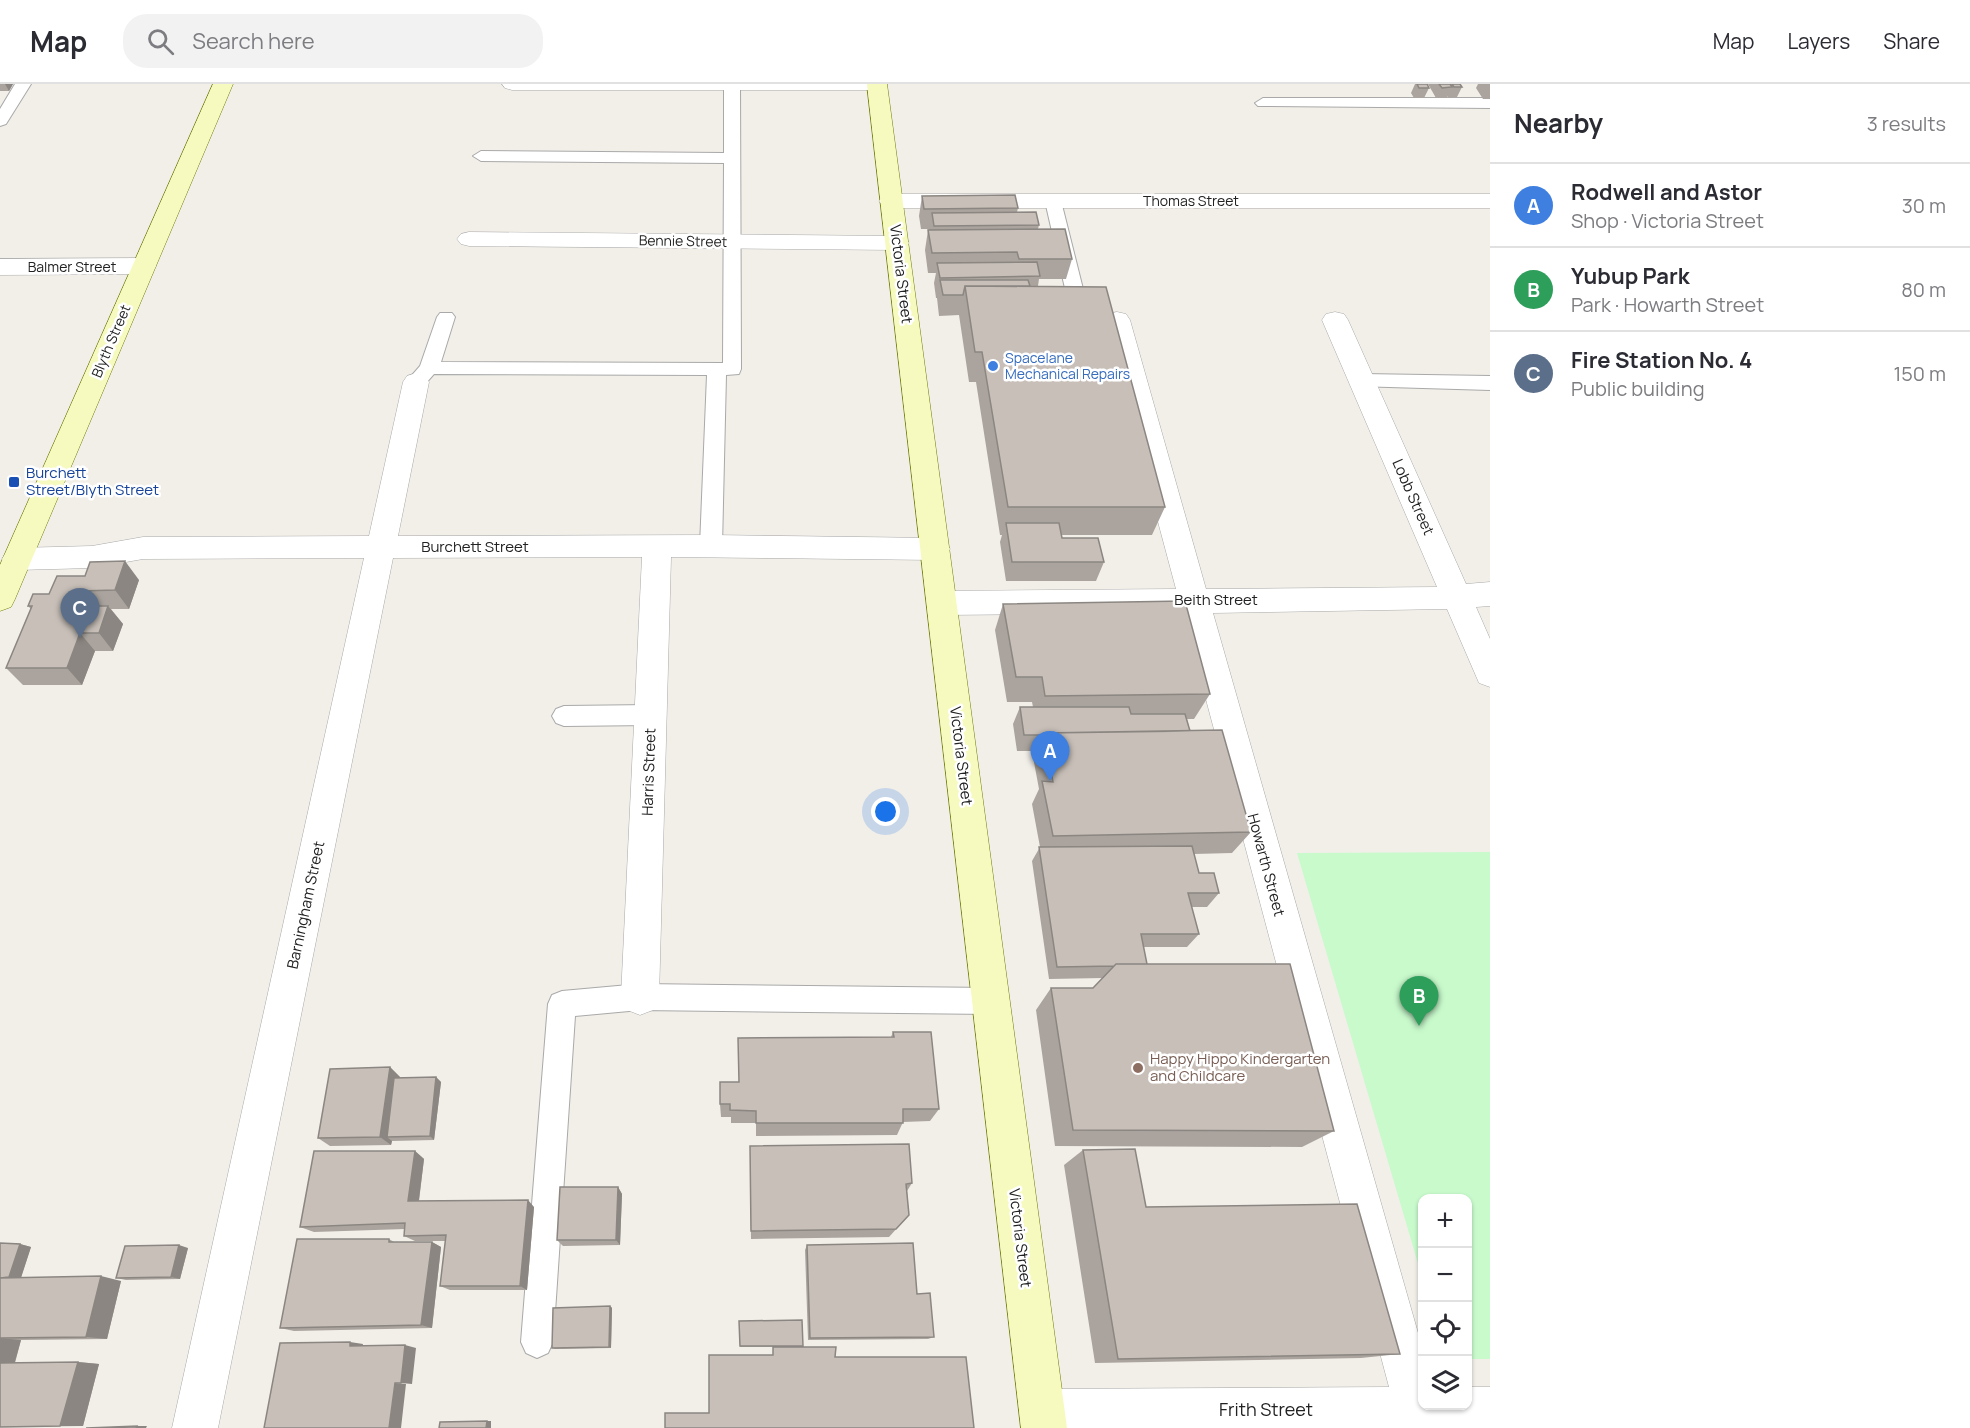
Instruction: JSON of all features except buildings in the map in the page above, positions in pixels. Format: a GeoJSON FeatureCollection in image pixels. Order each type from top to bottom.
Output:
{"type":"FeatureCollection","features":[{"type":"Feature","properties":{"kind":"street","name":"Blyth Street"},"geometry":{"type":"LineString","coordinates":[[0,599],[223,84]]}},
{"type":"Feature","properties":{"kind":"street"},"geometry":{"type":"LineString","coordinates":[[512,84],[877,84]]}},
{"type":"Feature","properties":{"kind":"street","name":"Victoria Street"},"geometry":{"type":"LineString","coordinates":[[877,84],[1043,1420]]}},
{"type":"Feature","properties":{"kind":"street","name":"Thomas Street"},"geometry":{"type":"LineString","coordinates":[[891,201],[1490,201]]}},
{"type":"Feature","properties":{"kind":"street","name":"Bennie Street"},"geometry":{"type":"LineString","coordinates":[[469,239],[897,243]]}},
{"type":"Feature","properties":{"kind":"street","name":"Balmer Street"},"geometry":{"type":"LineString","coordinates":[[0,267],[144,266]]}},
{"type":"Feature","properties":{"kind":"street","name":"Howarth Street"},"geometry":{"type":"LineString","coordinates":[[1117,320],[1418,1410]]}},
{"type":"Feature","properties":{"kind":"street","name":"Lobb Street"},"geometry":{"type":"LineString","coordinates":[[1335,320],[1490,674]]}},
{"type":"Feature","properties":{"kind":"street","name":"Barningham Street"},"geometry":{"type":"LineString","coordinates":[[195,1428],[382,546],[422,375]]}},
{"type":"Feature","properties":{"kind":"street","name":"Burchett Street"},"geometry":{"type":"LineString","coordinates":[[17,560],[92,557],[143,548],[711,546],[934,549]]}},
{"type":"Feature","properties":{"kind":"street","name":"Harris Street"},"geometry":{"type":"LineString","coordinates":[[640,997],[657,547]]}},
{"type":"Feature","properties":{"kind":"street","name":"Beith Street"},"geometry":{"type":"LineString","coordinates":[[942,603],[1429,599],[1490,594]]}},
{"type":"Feature","properties":{"kind":"street","name":"Frith Street"},"geometry":{"type":"LineString","coordinates":[[1472,1409],[1490,1409]]}},
{"type":"Feature","properties":{"kind":"street","name":"Frith Street"},"geometry":{"type":"LineString","coordinates":[[1043,1420],[1418,1410]]}},
{"type":"Feature","properties":{"kind":"lane"},"geometry":{"type":"LineString","coordinates":[[0,120],[23,84]]}},
{"type":"Feature","properties":{"kind":"lane"},"geometry":{"type":"LineString","coordinates":[[446,317],[422,375],[732,369],[732,84]]}},
{"type":"Feature","properties":{"kind":"lane"},"geometry":{"type":"LineString","coordinates":[[1263,103],[1490,103]]}},
{"type":"Feature","properties":{"kind":"lane"},"geometry":{"type":"LineString","coordinates":[[484,139],[480,161],[732,158]]}},
{"type":"Feature","properties":{"kind":"lane"},"geometry":{"type":"LineString","coordinates":[[1053,201],[1076,297]]}},
{"type":"Feature","properties":{"kind":"lane"},"geometry":{"type":"LineString","coordinates":[[711,546],[717,369]]}},
{"type":"Feature","properties":{"kind":"lane"},"geometry":{"type":"LineString","coordinates":[[1362,381],[1490,383]]}},
{"type":"Feature","properties":{"kind":"lane"},"geometry":{"type":"LineString","coordinates":[[564,716],[651,716]]}},
{"type":"Feature","properties":{"kind":"lane"},"geometry":{"type":"LineString","coordinates":[[537,1342],[562,1004],[640,997],[991,1001]]}},
{"type":"Feature","properties":{"kind":"green space"},"geometry":{"type":"Polygon","coordinates":[[[1490,852],[1490,1359],[1472,1359],[1472,1194],[1418,1194],[1418,1263],[1297,853],[1490,852]]]}},
{"type":"Feature","properties":{"kind":"place","name":"Spacelane Mechanical Repairs"},"geometry":{"type":"Point","coordinates":[993,366]}},
{"type":"Feature","properties":{"kind":"place","name":"Burchett Street/Blyth Street"},"geometry":{"type":"Point","coordinates":[14,482]}},
{"type":"Feature","properties":{"kind":"place","name":"Fire Station No. 4"},"geometry":{"type":"Point","coordinates":[80,638]}},
{"type":"Feature","properties":{"kind":"place","name":"Rodwell and Astor"},"geometry":{"type":"Point","coordinates":[1050,781]}},
{"type":"Feature","properties":{"kind":"place","name":"Yubup Park"},"geometry":{"type":"Point","coordinates":[1419,1026]}},
{"type":"Feature","properties":{"kind":"place","name":"Happy Hippo Kindergarten and Childcare"},"geometry":{"type":"Point","coordinates":[1138,1068]}}]}
